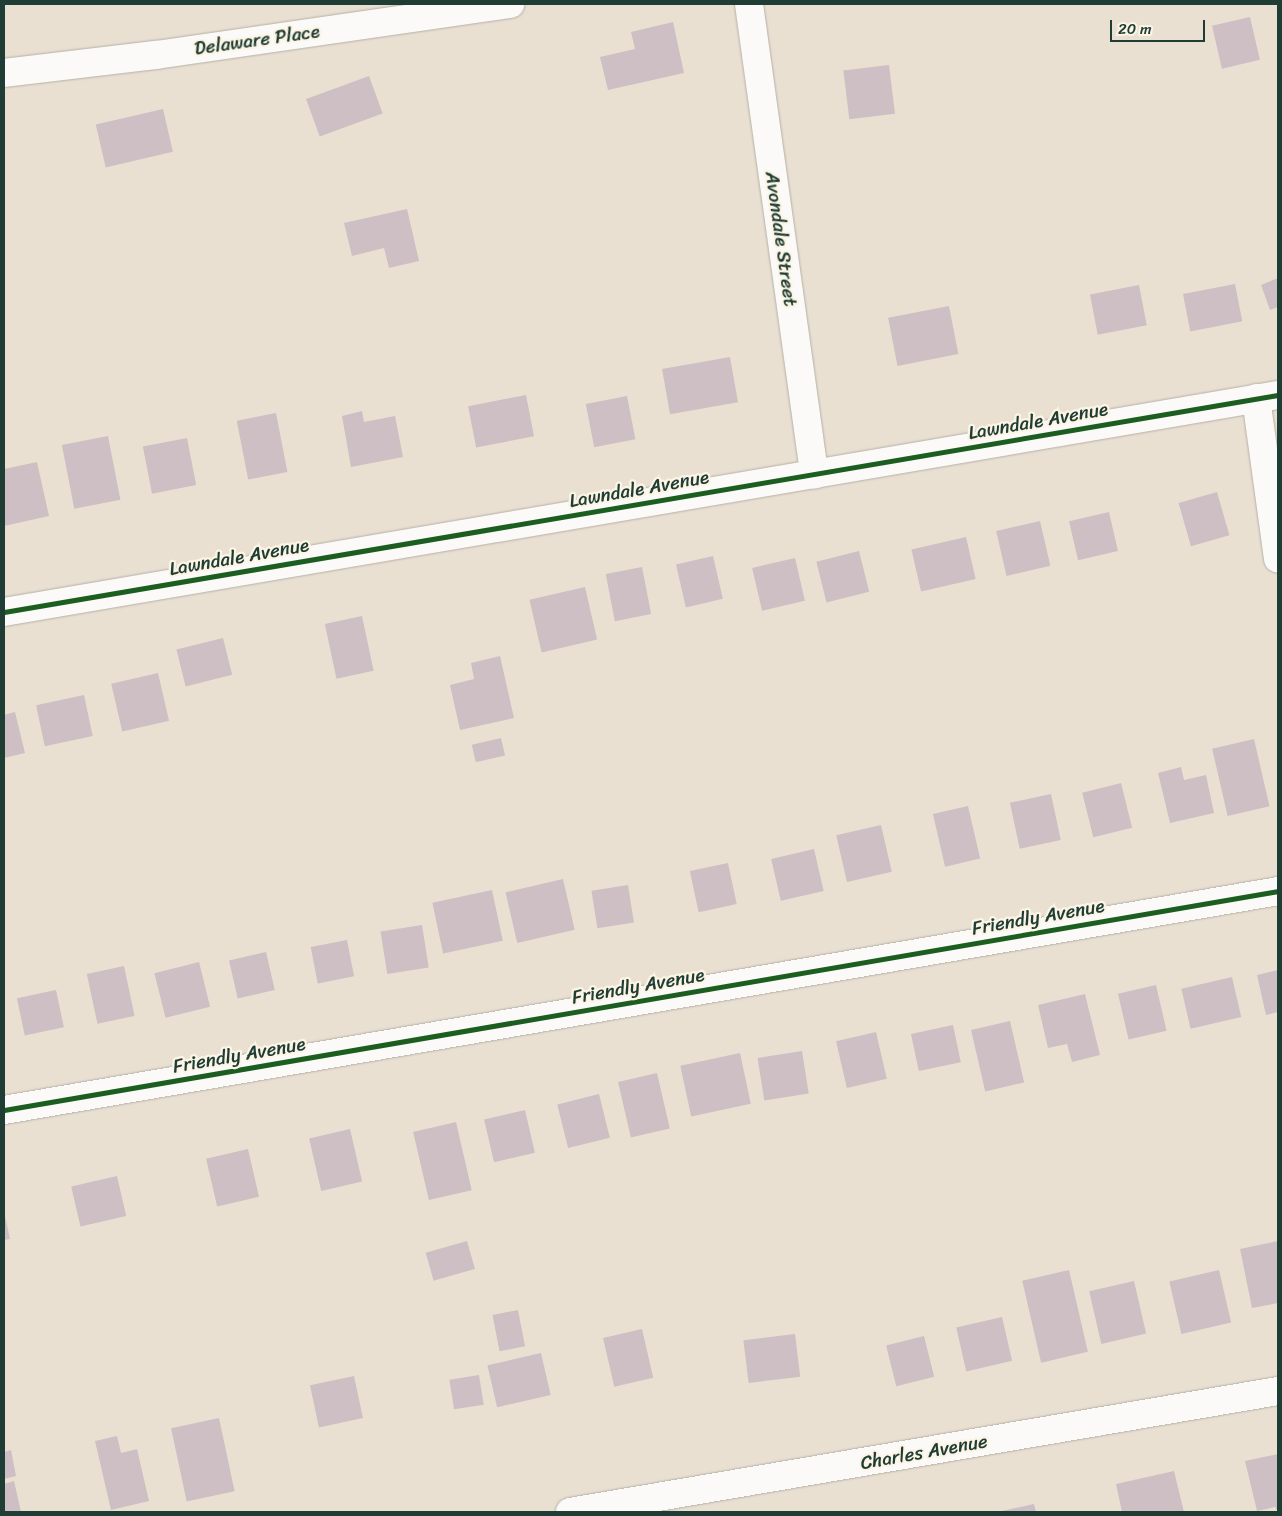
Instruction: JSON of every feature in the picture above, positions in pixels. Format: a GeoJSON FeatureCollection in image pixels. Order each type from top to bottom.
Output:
{"type":"FeatureCollection","features":[{"type":"Feature","properties":{"kind":"street","name":"Delaware Place"},"geometry":{"type":"LineString","coordinates":[[4,73],[156,55],[510,4]]}},
{"type":"Feature","properties":{"kind":"street","name":"Avondale Street"},"geometry":{"type":"LineString","coordinates":[[749,4],[814,474]]}},
{"type":"Feature","properties":{"kind":"street","name":"Lawndale Avenue"},"geometry":{"type":"LineString","coordinates":[[4,612],[1267,397]]}},
{"type":"Feature","properties":{"kind":"street"},"geometry":{"type":"LineString","coordinates":[[1267,397],[1278,559]]}},
{"type":"Feature","properties":{"kind":"street","name":"Friendly Avenue"},"geometry":{"type":"LineString","coordinates":[[4,1110],[1278,891]]}},
{"type":"Feature","properties":{"kind":"street","name":"Charles Avenue"},"geometry":{"type":"LineString","coordinates":[[570,1512],[1278,1391]]}},
{"type":"Feature","properties":{"kind":"building"},"geometry":{"type":"Polygon","coordinates":[[[1250,17],[1260,60],[1222,69],[1212,26],[1250,17]]]}},
{"type":"Feature","properties":{"kind":"building"},"geometry":{"type":"Polygon","coordinates":[[[673,22],[684,73],[608,90],[600,57],[635,49],[631,32],[673,22]]]}},
{"type":"Feature","properties":{"kind":"building"},"geometry":{"type":"Polygon","coordinates":[[[889,65],[895,114],[849,119],[843,71],[889,65]]]}},
{"type":"Feature","properties":{"kind":"building"},"geometry":{"type":"Polygon","coordinates":[[[369,76],[383,114],[320,137],[306,99],[369,76]]]}},
{"type":"Feature","properties":{"kind":"building"},"geometry":{"type":"Polygon","coordinates":[[[163,109],[173,152],[106,167],[96,125],[163,109]]]}},
{"type":"Feature","properties":{"kind":"building"},"geometry":{"type":"Polygon","coordinates":[[[407,209],[419,261],[389,268],[384,248],[352,256],[344,223],[407,209]]]}},
{"type":"Feature","properties":{"kind":"building"},"geometry":{"type":"Polygon","coordinates":[[[1278,278],[1278,307],[1270,310],[1261,285],[1278,278]]]}},
{"type":"Feature","properties":{"kind":"building"},"geometry":{"type":"Polygon","coordinates":[[[1235,284],[1242,321],[1190,331],[1183,294],[1235,284]]]}},
{"type":"Feature","properties":{"kind":"building"},"geometry":{"type":"Polygon","coordinates":[[[1139,285],[1147,325],[1098,335],[1090,295],[1139,285]]]}},
{"type":"Feature","properties":{"kind":"building"},"geometry":{"type":"Polygon","coordinates":[[[949,306],[958,354],[897,366],[888,318],[949,306]]]}},
{"type":"Feature","properties":{"kind":"building"},"geometry":{"type":"Polygon","coordinates":[[[730,357],[738,402],[670,414],[662,369],[730,357]]]}},
{"type":"Feature","properties":{"kind":"building"},"geometry":{"type":"Polygon","coordinates":[[[526,395],[534,436],[476,447],[468,406],[526,395]]]}},
{"type":"Feature","properties":{"kind":"building"},"geometry":{"type":"Polygon","coordinates":[[[627,396],[635,439],[594,447],[586,404],[627,396]]]}},
{"type":"Feature","properties":{"kind":"building"},"geometry":{"type":"Polygon","coordinates":[[[362,411],[364,422],[395,416],[403,457],[351,467],[342,416],[362,411]]]}},
{"type":"Feature","properties":{"kind":"building"},"geometry":{"type":"Polygon","coordinates":[[[276,413],[287,472],[248,480],[237,421],[276,413]]]}},
{"type":"Feature","properties":{"kind":"building"},"geometry":{"type":"Polygon","coordinates":[[[108,436],[120,500],[74,509],[62,445],[108,436]]]}},
{"type":"Feature","properties":{"kind":"building"},"geometry":{"type":"Polygon","coordinates":[[[187,438],[196,485],[152,494],[143,447],[187,438]]]}},
{"type":"Feature","properties":{"kind":"building"},"geometry":{"type":"Polygon","coordinates":[[[37,462],[49,516],[4,526],[4,469],[37,462]]]}},
{"type":"Feature","properties":{"kind":"building"},"geometry":{"type":"Polygon","coordinates":[[[1217,492],[1229,535],[1191,546],[1179,503],[1217,492]]]}},
{"type":"Feature","properties":{"kind":"building"},"geometry":{"type":"Polygon","coordinates":[[[1109,512],[1118,551],[1078,560],[1069,521],[1109,512]]]}},
{"type":"Feature","properties":{"kind":"building"},"geometry":{"type":"Polygon","coordinates":[[[1040,521],[1050,566],[1007,576],[996,531],[1040,521]]]}},
{"type":"Feature","properties":{"kind":"building"},"geometry":{"type":"Polygon","coordinates":[[[966,537],[976,579],[921,591],[911,550],[966,537]]]}},
{"type":"Feature","properties":{"kind":"building"},"geometry":{"type":"Polygon","coordinates":[[[859,551],[869,592],[826,602],[816,562],[859,551]]]}},
{"type":"Feature","properties":{"kind":"building"},"geometry":{"type":"Polygon","coordinates":[[[713,556],[723,599],[686,607],[676,565],[713,556]]]}},
{"type":"Feature","properties":{"kind":"building"},"geometry":{"type":"Polygon","coordinates":[[[795,558],[805,601],[762,611],[752,568],[795,558]]]}},
{"type":"Feature","properties":{"kind":"building"},"geometry":{"type":"Polygon","coordinates":[[[642,567],[651,614],[615,621],[606,574],[642,567]]]}},
{"type":"Feature","properties":{"kind":"building"},"geometry":{"type":"Polygon","coordinates":[[[585,587],[597,640],[542,652],[529,600],[585,587]]]}},
{"type":"Feature","properties":{"kind":"building"},"geometry":{"type":"Polygon","coordinates":[[[362,616],[374,671],[336,679],[325,624],[362,616]]]}},
{"type":"Feature","properties":{"kind":"building"},"geometry":{"type":"Polygon","coordinates":[[[223,638],[232,675],[186,686],[176,650],[223,638]]]}},
{"type":"Feature","properties":{"kind":"building"},"geometry":{"type":"Polygon","coordinates":[[[500,656],[514,718],[460,730],[450,685],[474,679],[471,663],[500,656]]]}},
{"type":"Feature","properties":{"kind":"building"},"geometry":{"type":"Polygon","coordinates":[[[158,673],[169,721],[122,732],[111,684],[158,673]]]}},
{"type":"Feature","properties":{"kind":"building"},"geometry":{"type":"Polygon","coordinates":[[[84,695],[93,736],[45,746],[36,705],[84,695]]]}},
{"type":"Feature","properties":{"kind":"building"},"geometry":{"type":"Polygon","coordinates":[[[15,712],[25,753],[4,758],[4,715],[15,712]]]}},
{"type":"Feature","properties":{"kind":"building"},"geometry":{"type":"Polygon","coordinates":[[[501,738],[505,756],[476,762],[472,745],[501,738]]]}},
{"type":"Feature","properties":{"kind":"building"},"geometry":{"type":"Polygon","coordinates":[[[1254,739],[1270,806],[1228,816],[1212,749],[1254,739]]]}},
{"type":"Feature","properties":{"kind":"building"},"geometry":{"type":"Polygon","coordinates":[[[1181,767],[1184,780],[1206,775],[1214,813],[1170,823],[1158,773],[1181,767]]]}},
{"type":"Feature","properties":{"kind":"building"},"geometry":{"type":"Polygon","coordinates":[[[1121,783],[1132,828],[1093,837],[1082,793],[1121,783]]]}},
{"type":"Feature","properties":{"kind":"building"},"geometry":{"type":"Polygon","coordinates":[[[1051,794],[1061,840],[1020,849],[1010,803],[1051,794]]]}},
{"type":"Feature","properties":{"kind":"building"},"geometry":{"type":"Polygon","coordinates":[[[968,806],[980,859],[945,867],[933,814],[968,806]]]}},
{"type":"Feature","properties":{"kind":"building"},"geometry":{"type":"Polygon","coordinates":[[[881,825],[892,872],[847,882],[836,835],[881,825]]]}},
{"type":"Feature","properties":{"kind":"building"},"geometry":{"type":"Polygon","coordinates":[[[814,849],[824,891],[781,901],[771,859],[814,849]]]}},
{"type":"Feature","properties":{"kind":"building"},"geometry":{"type":"Polygon","coordinates":[[[728,863],[737,904],[699,912],[690,871],[728,863]]]}},
{"type":"Feature","properties":{"kind":"building"},"geometry":{"type":"Polygon","coordinates":[[[563,879],[575,930],[517,943],[506,892],[563,879]]]}},
{"type":"Feature","properties":{"kind":"building"},"geometry":{"type":"Polygon","coordinates":[[[628,885],[634,923],[597,928],[591,891],[628,885]]]}},
{"type":"Feature","properties":{"kind":"building"},"geometry":{"type":"Polygon","coordinates":[[[492,890],[503,941],[443,954],[432,903],[492,890]]]}},
{"type":"Feature","properties":{"kind":"building"},"geometry":{"type":"Polygon","coordinates":[[[422,925],[429,967],[387,974],[381,932],[422,925]]]}},
{"type":"Feature","properties":{"kind":"building"},"geometry":{"type":"Polygon","coordinates":[[[347,940],[354,976],[318,983],[311,947],[347,940]]]}},
{"type":"Feature","properties":{"kind":"building"},"geometry":{"type":"Polygon","coordinates":[[[266,952],[275,990],[238,999],[229,961],[266,952]]]}},
{"type":"Feature","properties":{"kind":"building"},"geometry":{"type":"Polygon","coordinates":[[[199,962],[210,1007],[165,1018],[154,973],[199,962]]]}},
{"type":"Feature","properties":{"kind":"building"},"geometry":{"type":"Polygon","coordinates":[[[124,966],[135,1016],[97,1024],[87,974],[124,966]]]}},
{"type":"Feature","properties":{"kind":"building"},"geometry":{"type":"Polygon","coordinates":[[[1278,970],[1278,1012],[1266,1015],[1257,975],[1278,970]]]}},
{"type":"Feature","properties":{"kind":"building"},"geometry":{"type":"Polygon","coordinates":[[[1232,977],[1241,1017],[1191,1029],[1181,989],[1232,977]]]}},
{"type":"Feature","properties":{"kind":"building"},"geometry":{"type":"Polygon","coordinates":[[[1156,985],[1167,1031],[1129,1040],[1118,994],[1156,985]]]}},
{"type":"Feature","properties":{"kind":"building"},"geometry":{"type":"Polygon","coordinates":[[[56,990],[64,1027],[25,1035],[17,998],[56,990]]]}},
{"type":"Feature","properties":{"kind":"building"},"geometry":{"type":"Polygon","coordinates":[[[1085,994],[1100,1055],[1072,1062],[1067,1044],[1048,1048],[1038,1005],[1085,994]]]}},
{"type":"Feature","properties":{"kind":"building"},"geometry":{"type":"Polygon","coordinates":[[[1010,1021],[1024,1082],[985,1091],[971,1030],[1010,1021]]]}},
{"type":"Feature","properties":{"kind":"building"},"geometry":{"type":"Polygon","coordinates":[[[953,1025],[961,1062],[919,1071],[911,1034],[953,1025]]]}},
{"type":"Feature","properties":{"kind":"building"},"geometry":{"type":"Polygon","coordinates":[[[876,1032],[887,1079],[847,1088],[836,1041],[876,1032]]]}},
{"type":"Feature","properties":{"kind":"building"},"geometry":{"type":"Polygon","coordinates":[[[802,1051],[809,1093],[764,1101],[758,1058],[802,1051]]]}},
{"type":"Feature","properties":{"kind":"building"},"geometry":{"type":"Polygon","coordinates":[[[740,1053],[751,1104],[691,1117],[680,1066],[740,1053]]]}},
{"type":"Feature","properties":{"kind":"building"},"geometry":{"type":"Polygon","coordinates":[[[657,1073],[670,1129],[631,1138],[618,1082],[657,1073]]]}},
{"type":"Feature","properties":{"kind":"building"},"geometry":{"type":"Polygon","coordinates":[[[599,1094],[610,1138],[568,1148],[557,1104],[599,1094]]]}},
{"type":"Feature","properties":{"kind":"building"},"geometry":{"type":"Polygon","coordinates":[[[525,1110],[535,1153],[494,1162],[484,1119],[525,1110]]]}},
{"type":"Feature","properties":{"kind":"building"},"geometry":{"type":"Polygon","coordinates":[[[456,1122],[472,1190],[429,1200],[413,1132],[456,1122]]]}},
{"type":"Feature","properties":{"kind":"building"},"geometry":{"type":"Polygon","coordinates":[[[350,1129],[362,1182],[321,1191],[309,1138],[350,1129]]]}},
{"type":"Feature","properties":{"kind":"building"},"geometry":{"type":"Polygon","coordinates":[[[248,1149],[259,1197],[217,1206],[206,1159],[248,1149]]]}},
{"type":"Feature","properties":{"kind":"building"},"geometry":{"type":"Polygon","coordinates":[[[117,1176],[126,1216],[80,1227],[71,1187],[117,1176]]]}},
{"type":"Feature","properties":{"kind":"building"},"geometry":{"type":"Polygon","coordinates":[[[4,1217],[10,1239],[4,1240],[4,1217]]]}},
{"type":"Feature","properties":{"kind":"building"},"geometry":{"type":"Polygon","coordinates":[[[467,1241],[475,1269],[434,1281],[426,1253],[467,1241]]]}},
{"type":"Feature","properties":{"kind":"building"},"geometry":{"type":"Polygon","coordinates":[[[1278,1241],[1278,1303],[1252,1308],[1240,1249],[1278,1241]]]}},
{"type":"Feature","properties":{"kind":"building"},"geometry":{"type":"Polygon","coordinates":[[[1069,1270],[1088,1352],[1041,1363],[1022,1281],[1069,1270]]]}},
{"type":"Feature","properties":{"kind":"building"},"geometry":{"type":"Polygon","coordinates":[[[1219,1270],[1231,1323],[1181,1334],[1169,1281],[1219,1270]]]}},
{"type":"Feature","properties":{"kind":"building"},"geometry":{"type":"Polygon","coordinates":[[[1134,1281],[1146,1334],[1101,1344],[1089,1291],[1134,1281]]]}},
{"type":"Feature","properties":{"kind":"building"},"geometry":{"type":"Polygon","coordinates":[[[518,1310],[525,1346],[500,1351],[492,1315],[518,1310]]]}},
{"type":"Feature","properties":{"kind":"building"},"geometry":{"type":"Polygon","coordinates":[[[1002,1317],[1012,1361],[966,1371],[956,1328],[1002,1317]]]}},
{"type":"Feature","properties":{"kind":"building"},"geometry":{"type":"Polygon","coordinates":[[[642,1329],[653,1378],[614,1387],[603,1338],[642,1329]]]}},
{"type":"Feature","properties":{"kind":"building"},"geometry":{"type":"Polygon","coordinates":[[[795,1334],[800,1377],[749,1383],[743,1340],[795,1334]]]}},
{"type":"Feature","properties":{"kind":"building"},"geometry":{"type":"Polygon","coordinates":[[[924,1336],[934,1377],[896,1386],[886,1345],[924,1336]]]}},
{"type":"Feature","properties":{"kind":"building"},"geometry":{"type":"Polygon","coordinates":[[[541,1353],[551,1395],[497,1407],[487,1365],[541,1353]]]}},
{"type":"Feature","properties":{"kind":"building"},"geometry":{"type":"Polygon","coordinates":[[[479,1375],[484,1405],[454,1409],[449,1380],[479,1375]]]}},
{"type":"Feature","properties":{"kind":"building"},"geometry":{"type":"Polygon","coordinates":[[[354,1376],[363,1418],[319,1427],[310,1385],[354,1376]]]}},
{"type":"Feature","properties":{"kind":"building"},"geometry":{"type":"Polygon","coordinates":[[[219,1418],[235,1491],[187,1502],[171,1428],[219,1418]]]}},
{"type":"Feature","properties":{"kind":"building"},"geometry":{"type":"Polygon","coordinates":[[[117,1436],[121,1453],[137,1449],[149,1501],[111,1510],[95,1441],[117,1436]]]}},
{"type":"Feature","properties":{"kind":"building"},"geometry":{"type":"Polygon","coordinates":[[[11,1450],[16,1476],[4,1479],[4,1452],[11,1450]]]}},
{"type":"Feature","properties":{"kind":"building"},"geometry":{"type":"Polygon","coordinates":[[[1278,1454],[1278,1512],[1275,1507],[1257,1511],[1245,1461],[1278,1454]]]}},
{"type":"Feature","properties":{"kind":"building"},"geometry":{"type":"Polygon","coordinates":[[[1174,1471],[1184,1512],[1122,1512],[1116,1484],[1174,1471]]]}},
{"type":"Feature","properties":{"kind":"building"},"geometry":{"type":"Polygon","coordinates":[[[14,1481],[21,1512],[4,1512],[4,1484],[14,1481]]]}},
{"type":"Feature","properties":{"kind":"building"},"geometry":{"type":"Polygon","coordinates":[[[1034,1504],[1036,1512],[1002,1512],[1002,1511],[1034,1504]]]}},
{"type":"Feature","properties":{"kind":"cycle path"},"geometry":{"type":"LineString","coordinates":[[4,612],[1278,395]]}},
{"type":"Feature","properties":{"kind":"cycle path"},"geometry":{"type":"LineString","coordinates":[[4,1110],[1278,891]]}}]}
